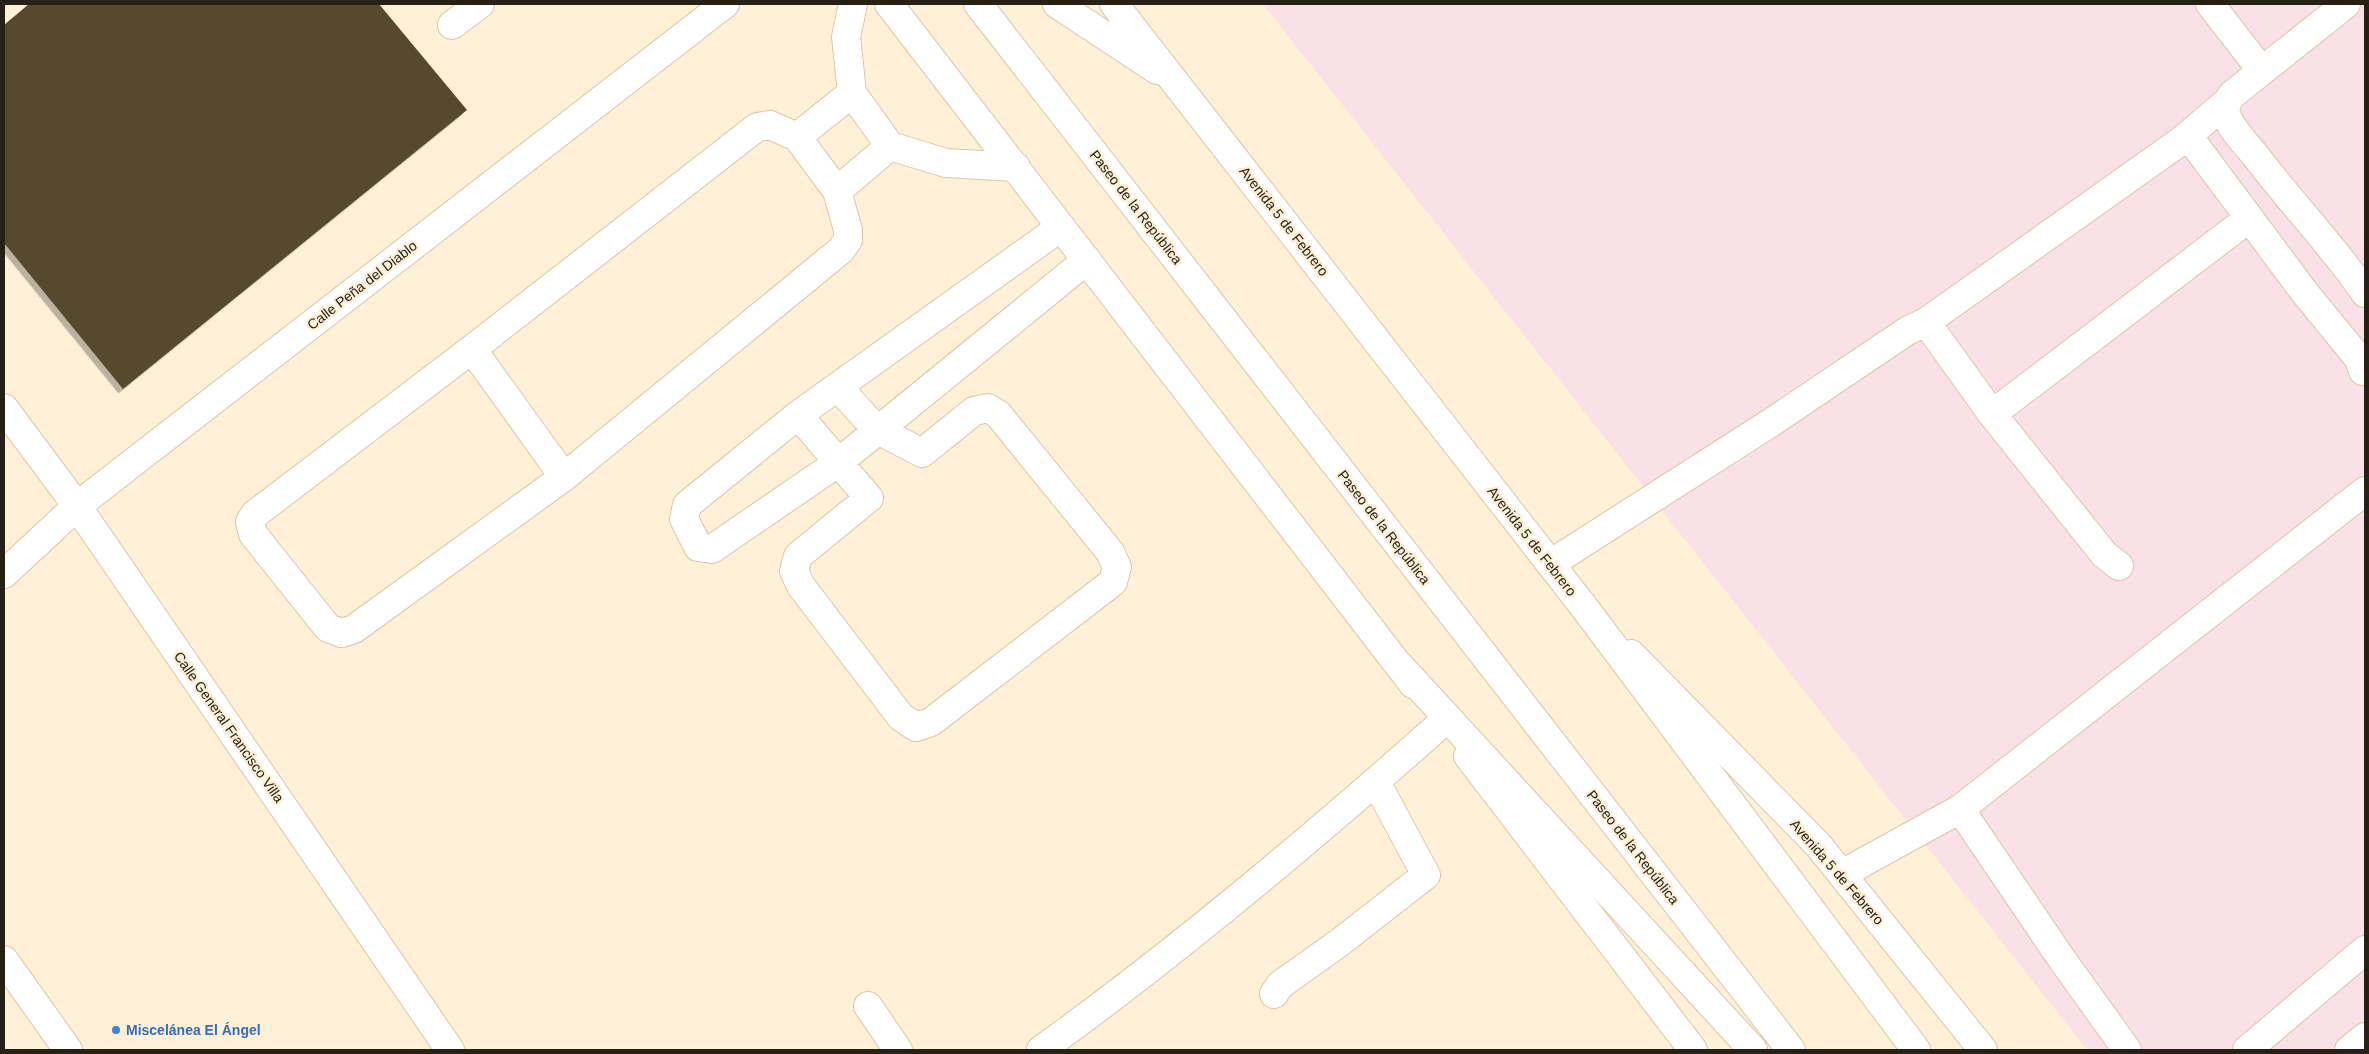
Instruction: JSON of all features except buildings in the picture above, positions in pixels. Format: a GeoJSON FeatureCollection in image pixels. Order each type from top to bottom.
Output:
{"type":"FeatureCollection","features":[{"type":"Feature","properties":{"kind":"main road"},"geometry":{"type":"LineString","coordinates":[[452,25],[480,4]]}},
{"type":"Feature","properties":{"kind":"main road","name":"Calle Peña del Diablo"},"geometry":{"type":"LineString","coordinates":[[4,574],[77,506],[725,4]]}},
{"type":"Feature","properties":{"kind":"main road"},"geometry":{"type":"LineString","coordinates":[[852,4],[846,36],[852,93],[890,146],[946,163],[1016,167]]}},
{"type":"Feature","properties":{"kind":"main road"},"geometry":{"type":"LineString","coordinates":[[889,4],[1443,722],[1686,1048]]}},
{"type":"Feature","properties":{"kind":"main road","name":"Paseo de la República"},"geometry":{"type":"LineString","coordinates":[[978,4],[1791,1050]]}},
{"type":"Feature","properties":{"kind":"main road"},"geometry":{"type":"LineString","coordinates":[[1057,4],[1177,84]]}},
{"type":"Feature","properties":{"kind":"main road","name":"Avenida 5 de Febrero"},"geometry":{"type":"LineString","coordinates":[[1114,4],[1584,607],[1819,846],[1983,1050]]}},
{"type":"Feature","properties":{"kind":"main road"},"geometry":{"type":"LineString","coordinates":[[2210,4],[2262,71]]}},
{"type":"Feature","properties":{"kind":"main road"},"geometry":{"type":"LineString","coordinates":[[1550,564],[1775,420],[1908,331],[1926,322],[2181,141],[2262,71],[2346,4]]}},
{"type":"Feature","properties":{"kind":"main road"},"geometry":{"type":"LineString","coordinates":[[797,137],[852,93]]}},
{"type":"Feature","properties":{"kind":"main road"},"geometry":{"type":"LineString","coordinates":[[2227,102],[2226,110],[2231,125],[2280,189],[2343,260],[2365,293]]}},
{"type":"Feature","properties":{"kind":"main road"},"geometry":{"type":"LineString","coordinates":[[770,125],[797,137],[836,191],[848,230],[848,240],[841,250],[564,476],[354,629],[342,633],[328,628],[254,534],[250,522],[255,514],[472,349],[757,127],[770,125]]}},
{"type":"Feature","properties":{"kind":"main road"},"geometry":{"type":"LineString","coordinates":[[2181,141],[2187,140],[2195,145],[2248,219],[2359,359],[2363,371]]}},
{"type":"Feature","properties":{"kind":"main road"},"geometry":{"type":"LineString","coordinates":[[836,191],[890,146]]}},
{"type":"Feature","properties":{"kind":"main road"},"geometry":{"type":"LineString","coordinates":[[1992,414],[2248,219]]}},
{"type":"Feature","properties":{"kind":"main road"},"geometry":{"type":"LineString","coordinates":[[1061,227],[798,416],[687,505],[684,519],[698,547],[712,548],[839,462],[876,429],[1087,260]]}},
{"type":"Feature","properties":{"kind":"main road"},"geometry":{"type":"LineString","coordinates":[[1926,322],[1992,414],[2104,554],[2119,566]]}},
{"type":"Feature","properties":{"kind":"main road"},"geometry":{"type":"LineString","coordinates":[[472,349],[564,476]]}},
{"type":"Feature","properties":{"kind":"main road"},"geometry":{"type":"LineString","coordinates":[[798,416],[869,498],[798,556],[794,571],[801,586],[901,717],[916,726],[931,722],[1113,582],[1117,567],[1110,552],[998,414],[988,408],[974,411],[922,453],[876,429],[838,387]]}},
{"type":"Feature","properties":{"kind":"main road","name":"Calle General Francisco Villa"},"geometry":{"type":"LineString","coordinates":[[4,408],[77,506],[440,1046]]}},
{"type":"Feature","properties":{"kind":"main road"},"geometry":{"type":"LineString","coordinates":[[1842,874],[1960,809],[2365,491]]}},
{"type":"Feature","properties":{"kind":"main road"},"geometry":{"type":"LineString","coordinates":[[1584,607],[1916,1050]]}},
{"type":"Feature","properties":{"kind":"main road"},"geometry":{"type":"LineString","coordinates":[[1399,665],[1753,1050]]}},
{"type":"Feature","properties":{"kind":"main road"},"geometry":{"type":"LineString","coordinates":[[1041,1050],[1075,1041],[1135,981],[1376,782],[1443,722]]}},
{"type":"Feature","properties":{"kind":"main road"},"geometry":{"type":"LineString","coordinates":[[1274,994],[1280,985],[1339,943],[1426,874],[1376,782]]}},
{"type":"Feature","properties":{"kind":"main road"},"geometry":{"type":"LineString","coordinates":[[1960,809],[2061,958],[2127,1050]]}},
{"type":"Feature","properties":{"kind":"main road"},"geometry":{"type":"LineString","coordinates":[[2247,1050],[2365,950]]}},
{"type":"Feature","properties":{"kind":"main road"},"geometry":{"type":"LineString","coordinates":[[4,960],[68,1050]]}},
{"type":"Feature","properties":{"kind":"main road"},"geometry":{"type":"LineString","coordinates":[[868,1006],[898,1050]]}},
{"type":"Feature","properties":{"kind":"main road"},"geometry":{"type":"LineString","coordinates":[[2349,1050],[2365,1037]]}},
{"type":"Feature","properties":{"kind":"shaded area"},"geometry":{"type":"Polygon","coordinates":[[[1263,4],[2365,4],[2365,1050],[2087,1050],[1263,4]]]}},
{"type":"Feature","properties":{"kind":"place","name":"Miscelánea El Ángel"},"geometry":{"type":"Point","coordinates":[116,1030]}}]}
